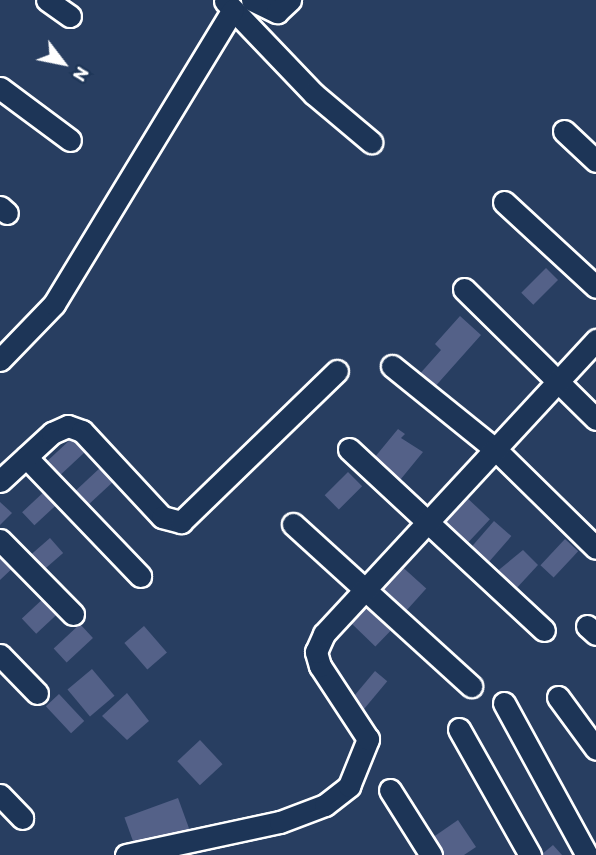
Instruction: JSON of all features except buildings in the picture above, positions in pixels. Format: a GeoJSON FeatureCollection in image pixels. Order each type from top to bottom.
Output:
{"type":"FeatureCollection","features":[{"type":"Feature","properties":{"kind":"street"},"geometry":{"type":"LineString","coordinates":[[47,0],[70,16]]}},
{"type":"Feature","properties":{"kind":"street"},"geometry":{"type":"LineString","coordinates":[[236,3],[277,12],[290,0]]}},
{"type":"Feature","properties":{"kind":"street"},"geometry":{"type":"LineString","coordinates":[[236,3],[314,94],[371,142]]}},
{"type":"Feature","properties":{"kind":"street"},"geometry":{"type":"LineString","coordinates":[[0,360],[54,304],[236,3]]}},
{"type":"Feature","properties":{"kind":"street"},"geometry":{"type":"LineString","coordinates":[[0,88],[70,140]]}},
{"type":"Feature","properties":{"kind":"street"},"geometry":{"type":"LineString","coordinates":[[564,131],[596,161]]}},
{"type":"Feature","properties":{"kind":"street"},"geometry":{"type":"LineString","coordinates":[[504,202],[596,287]]}},
{"type":"Feature","properties":{"kind":"street"},"geometry":{"type":"LineString","coordinates":[[464,289],[596,419]]}},
{"type":"Feature","properties":{"kind":"street"},"geometry":{"type":"LineString","coordinates":[[126,855],[219,845],[325,805],[349,786],[368,739],[316,652],[324,634],[596,340]]}},
{"type":"Feature","properties":{"kind":"street"},"geometry":{"type":"LineString","coordinates":[[392,366],[495,449],[596,548]]}},
{"type":"Feature","properties":{"kind":"street"},"geometry":{"type":"LineString","coordinates":[[0,481],[52,433],[68,426],[82,431],[162,517],[181,522],[337,371]]}},
{"type":"Feature","properties":{"kind":"street"},"geometry":{"type":"LineString","coordinates":[[349,449],[544,630]]}},
{"type":"Feature","properties":{"kind":"street"},"geometry":{"type":"LineString","coordinates":[[26,457],[140,576]]}},
{"type":"Feature","properties":{"kind":"street"},"geometry":{"type":"LineString","coordinates":[[293,524],[471,687]]}},
{"type":"Feature","properties":{"kind":"street"},"geometry":{"type":"LineString","coordinates":[[0,540],[73,614]]}},
{"type":"Feature","properties":{"kind":"street"},"geometry":{"type":"LineString","coordinates":[[0,655],[37,692]]}},
{"type":"Feature","properties":{"kind":"street"},"geometry":{"type":"LineString","coordinates":[[558,697],[596,749]]}},
{"type":"Feature","properties":{"kind":"street"},"geometry":{"type":"LineString","coordinates":[[503,703],[587,855]]}},
{"type":"Feature","properties":{"kind":"street"},"geometry":{"type":"LineString","coordinates":[[459,729],[530,855]]}},
{"type":"Feature","properties":{"kind":"street"},"geometry":{"type":"LineString","coordinates":[[390,790],[431,855]]}},
{"type":"Feature","properties":{"kind":"street"},"geometry":{"type":"LineString","coordinates":[[0,795],[22,818]]}}]}
